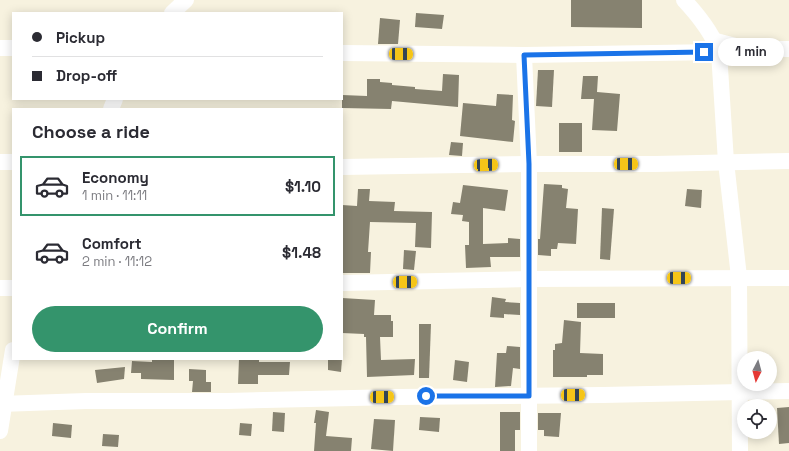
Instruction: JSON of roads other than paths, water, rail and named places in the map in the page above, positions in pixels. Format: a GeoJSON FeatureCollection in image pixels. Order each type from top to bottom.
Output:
{"type":"FeatureCollection","features":[{"type":"Feature","properties":{"kind":"street"},"geometry":{"type":"LineString","coordinates":[[173,12],[186,0]]}},
{"type":"Feature","properties":{"kind":"street"},"geometry":{"type":"LineString","coordinates":[[684,0],[697,14],[717,47],[726,162],[739,277],[740,451]]}},
{"type":"Feature","properties":{"kind":"street"},"geometry":{"type":"LineString","coordinates":[[343,53],[524,55],[717,47],[789,49]]}},
{"type":"Feature","properties":{"kind":"street"},"geometry":{"type":"LineString","coordinates":[[0,48],[12,48]]}},
{"type":"Feature","properties":{"kind":"street"},"geometry":{"type":"LineString","coordinates":[[524,55],[529,164],[529,451]]}},
{"type":"Feature","properties":{"kind":"street"},"geometry":{"type":"LineString","coordinates":[[343,168],[789,161]]}},
{"type":"Feature","properties":{"kind":"street"},"geometry":{"type":"LineString","coordinates":[[0,162],[12,162]]}},
{"type":"Feature","properties":{"kind":"street"},"geometry":{"type":"LineString","coordinates":[[343,283],[530,279],[789,278]]}},
{"type":"Feature","properties":{"kind":"street"},"geometry":{"type":"LineString","coordinates":[[0,288],[12,288]]}},
{"type":"Feature","properties":{"kind":"street"},"geometry":{"type":"LineString","coordinates":[[0,431],[2,404],[12,355]]}},
{"type":"Feature","properties":{"kind":"street"},"geometry":{"type":"LineString","coordinates":[[2,404],[86,400],[227,401],[789,391]]}}]}
